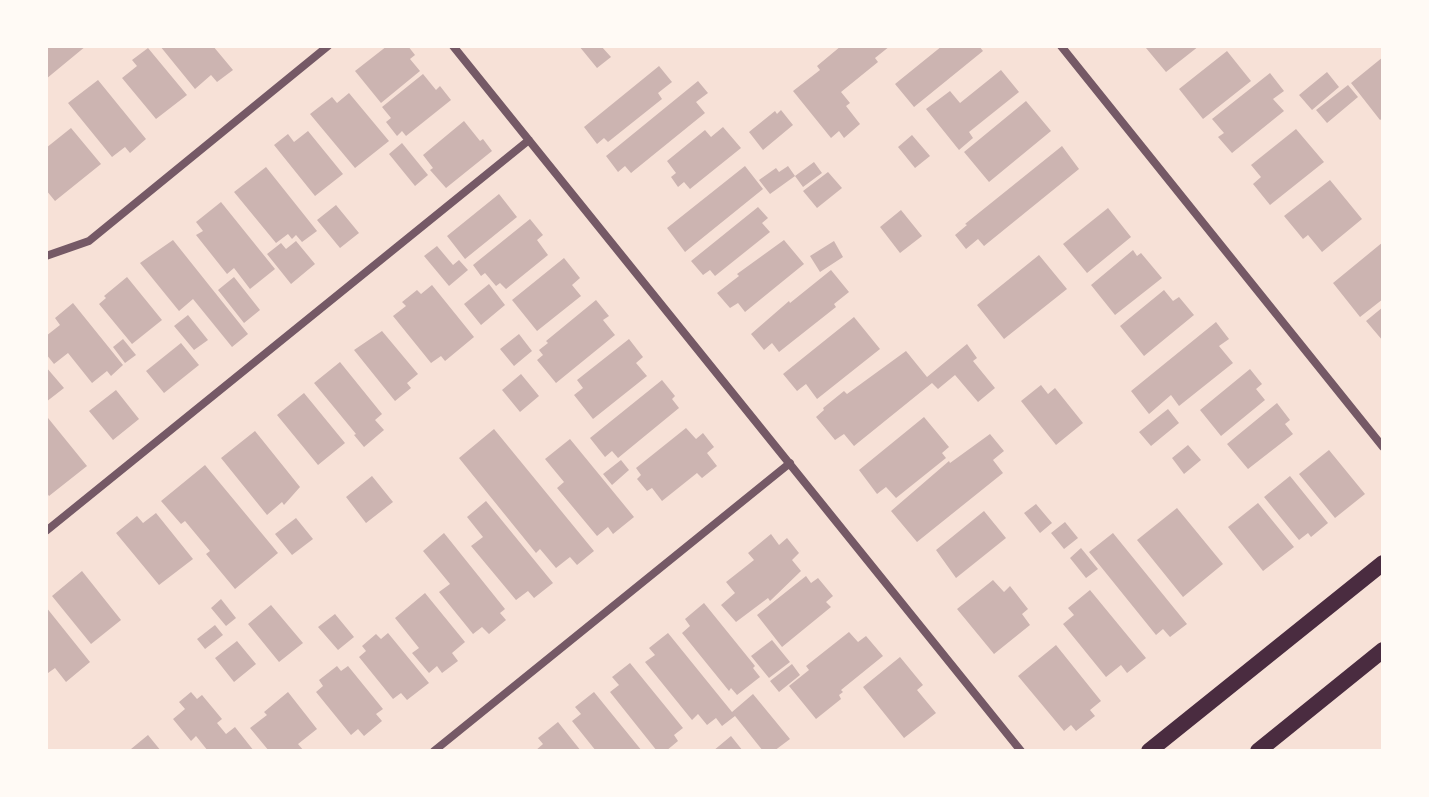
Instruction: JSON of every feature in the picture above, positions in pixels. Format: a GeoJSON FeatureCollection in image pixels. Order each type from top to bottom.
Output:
{"type":"FeatureCollection","features":[{"type":"Feature","properties":{"kind":"main road"},"geometry":{"type":"LineString","coordinates":[[1149,751],[1383,563]]}},
{"type":"Feature","properties":{"kind":"main road"},"geometry":{"type":"LineString","coordinates":[[1258,751],[1383,650]]}},
{"type":"Feature","properties":{"kind":"street"},"geometry":{"type":"LineString","coordinates":[[46,256],[89,241],[328,46]]}},
{"type":"Feature","properties":{"kind":"street"},"geometry":{"type":"LineString","coordinates":[[453,46],[1021,751]]}},
{"type":"Feature","properties":{"kind":"street"},"geometry":{"type":"LineString","coordinates":[[1061,46],[1383,447]]}},
{"type":"Feature","properties":{"kind":"street"},"geometry":{"type":"LineString","coordinates":[[46,531],[529,140]]}},
{"type":"Feature","properties":{"kind":"street"},"geometry":{"type":"LineString","coordinates":[[434,751],[790,463]]}},
{"type":"Feature","properties":{"kind":"building"},"geometry":{"type":"Polygon","coordinates":[[[46,46],[86,46],[46,79],[46,46]]]}},
{"type":"Feature","properties":{"kind":"building"},"geometry":{"type":"Polygon","coordinates":[[[160,46],[213,46],[233,70],[217,82],[211,75],[195,89],[160,46]]]}},
{"type":"Feature","properties":{"kind":"building"},"geometry":{"type":"Polygon","coordinates":[[[387,46],[408,46],[415,55],[410,59],[420,71],[381,103],[355,71],[387,46]]]}},
{"type":"Feature","properties":{"kind":"building"},"geometry":{"type":"Polygon","coordinates":[[[579,46],[601,46],[611,57],[597,68],[579,46]]]}},
{"type":"Feature","properties":{"kind":"building"},"geometry":{"type":"Polygon","coordinates":[[[841,46],[890,46],[875,58],[878,62],[841,92],[850,103],[846,106],[860,124],[844,138],[839,131],[831,138],[793,91],[820,70],[817,66],[841,46]]]}},
{"type":"Feature","properties":{"kind":"building"},"geometry":{"type":"Polygon","coordinates":[[[942,46],[979,46],[983,51],[914,107],[895,84],[942,46]]]}},
{"type":"Feature","properties":{"kind":"building"},"geometry":{"type":"Polygon","coordinates":[[[1199,46],[1166,72],[1146,48],[1199,46]]]}},
{"type":"Feature","properties":{"kind":"building"},"geometry":{"type":"Polygon","coordinates":[[[148,48],[187,95],[156,119],[122,78],[137,66],[132,60],[148,48]]]}},
{"type":"Feature","properties":{"kind":"building"},"geometry":{"type":"Polygon","coordinates":[[[1227,51],[1251,81],[1203,119],[1179,89],[1227,51]]]}},
{"type":"Feature","properties":{"kind":"building"},"geometry":{"type":"Polygon","coordinates":[[[1383,57],[1383,118],[1380,120],[1351,83],[1383,57]]]}},
{"type":"Feature","properties":{"kind":"building"},"geometry":{"type":"Polygon","coordinates":[[[659,66],[672,82],[658,93],[662,99],[608,142],[604,138],[597,144],[584,127],[659,66]]]}},
{"type":"Feature","properties":{"kind":"building"},"geometry":{"type":"Polygon","coordinates":[[[1001,70],[1019,92],[969,132],[973,138],[959,150],[926,109],[950,91],[960,103],[1001,70]]]}},
{"type":"Feature","properties":{"kind":"building"},"geometry":{"type":"Polygon","coordinates":[[[1327,72],[1339,87],[1312,110],[1299,95],[1327,72]]]}},
{"type":"Feature","properties":{"kind":"building"},"geometry":{"type":"Polygon","coordinates":[[[1270,73],[1284,91],[1273,99],[1284,111],[1232,153],[1218,137],[1224,133],[1212,119],[1270,73]]]}},
{"type":"Feature","properties":{"kind":"building"},"geometry":{"type":"Polygon","coordinates":[[[423,74],[436,90],[440,86],[451,100],[406,136],[402,131],[397,136],[386,122],[391,118],[382,107],[423,74]]]}},
{"type":"Feature","properties":{"kind":"building"},"geometry":{"type":"Polygon","coordinates":[[[98,80],[146,139],[130,153],[125,147],[112,157],[68,103],[98,80]]]}},
{"type":"Feature","properties":{"kind":"building"},"geometry":{"type":"Polygon","coordinates":[[[698,81],[708,93],[696,102],[705,113],[631,173],[625,166],[618,172],[606,156],[698,81]]]}},
{"type":"Feature","properties":{"kind":"building"},"geometry":{"type":"Polygon","coordinates":[[[1348,85],[1358,97],[1327,123],[1316,110],[1348,85]]]}},
{"type":"Feature","properties":{"kind":"building"},"geometry":{"type":"Polygon","coordinates":[[[349,93],[389,141],[355,168],[310,114],[332,97],[337,103],[349,93]]]}},
{"type":"Feature","properties":{"kind":"building"},"geometry":{"type":"Polygon","coordinates":[[[1026,101],[1051,131],[989,182],[964,152],[1026,101]]]}},
{"type":"Feature","properties":{"kind":"building"},"geometry":{"type":"Polygon","coordinates":[[[781,110],[793,125],[763,150],[749,132],[775,111],[777,114],[781,110]]]}},
{"type":"Feature","properties":{"kind":"building"},"geometry":{"type":"Polygon","coordinates":[[[464,121],[492,151],[446,188],[430,170],[433,168],[423,155],[464,121]]]}},
{"type":"Feature","properties":{"kind":"building"},"geometry":{"type":"Polygon","coordinates":[[[723,127],[741,148],[690,189],[684,182],[678,187],[671,177],[676,173],[667,161],[705,130],[711,137],[723,127]]]}},
{"type":"Feature","properties":{"kind":"building"},"geometry":{"type":"Polygon","coordinates":[[[71,128],[101,164],[55,201],[46,190],[46,148],[71,128]]]}},
{"type":"Feature","properties":{"kind":"building"},"geometry":{"type":"Polygon","coordinates":[[[1296,129],[1324,162],[1270,205],[1253,184],[1261,177],[1251,165],[1296,129]]]}},
{"type":"Feature","properties":{"kind":"building"},"geometry":{"type":"Polygon","coordinates":[[[308,131],[343,174],[315,196],[274,145],[288,134],[294,142],[308,131]]]}},
{"type":"Feature","properties":{"kind":"building"},"geometry":{"type":"Polygon","coordinates":[[[912,135],[930,156],[915,168],[898,147],[912,135]]]}},
{"type":"Feature","properties":{"kind":"building"},"geometry":{"type":"Polygon","coordinates":[[[402,143],[428,175],[415,186],[389,154],[402,143]]]}},
{"type":"Feature","properties":{"kind":"building"},"geometry":{"type":"Polygon","coordinates":[[[1062,146],[1079,169],[984,246],[978,239],[966,249],[955,235],[965,224],[1062,146]]]}},
{"type":"Feature","properties":{"kind":"building"},"geometry":{"type":"Polygon","coordinates":[[[814,162],[822,173],[803,187],[795,176],[814,162]]]}},
{"type":"Feature","properties":{"kind":"building"},"geometry":{"type":"Polygon","coordinates":[[[745,166],[763,189],[685,252],[667,228],[745,166]]]}},
{"type":"Feature","properties":{"kind":"building"},"geometry":{"type":"Polygon","coordinates":[[[788,166],[795,176],[770,194],[759,180],[776,168],[779,172],[788,166]]]}},
{"type":"Feature","properties":{"kind":"building"},"geometry":{"type":"Polygon","coordinates":[[[266,167],[317,231],[302,242],[296,235],[292,239],[288,234],[276,243],[234,192],[266,167]]]}},
{"type":"Feature","properties":{"kind":"building"},"geometry":{"type":"Polygon","coordinates":[[[828,172],[842,188],[817,208],[803,191],[828,172]]]}},
{"type":"Feature","properties":{"kind":"building"},"geometry":{"type":"Polygon","coordinates":[[[1330,180],[1362,219],[1322,252],[1308,235],[1303,239],[1284,216],[1330,180]]]}},
{"type":"Feature","properties":{"kind":"building"},"geometry":{"type":"Polygon","coordinates":[[[499,194],[517,217],[465,259],[447,236],[499,194]]]}},
{"type":"Feature","properties":{"kind":"building"},"geometry":{"type":"Polygon","coordinates":[[[221,202],[275,269],[250,289],[234,268],[227,274],[196,235],[203,231],[196,222],[221,202]]]}},
{"type":"Feature","properties":{"kind":"building"},"geometry":{"type":"Polygon","coordinates":[[[336,205],[359,233],[340,248],[317,220],[336,205]]]}},
{"type":"Feature","properties":{"kind":"building"},"geometry":{"type":"Polygon","coordinates":[[[758,207],[768,218],[762,223],[770,232],[715,276],[710,270],[703,275],[691,261],[758,207]]]}},
{"type":"Feature","properties":{"kind":"building"},"geometry":{"type":"Polygon","coordinates":[[[1108,208],[1131,237],[1087,273],[1063,244],[1108,208]]]}},
{"type":"Feature","properties":{"kind":"building"},"geometry":{"type":"Polygon","coordinates":[[[901,210],[922,236],[900,253],[880,227],[901,210]]]}},
{"type":"Feature","properties":{"kind":"building"},"geometry":{"type":"Polygon","coordinates":[[[530,219],[543,235],[537,240],[548,255],[506,289],[500,283],[496,286],[485,273],[481,276],[473,265],[530,219]]]}},
{"type":"Feature","properties":{"kind":"building"},"geometry":{"type":"Polygon","coordinates":[[[173,240],[248,334],[232,347],[193,299],[179,311],[140,263],[173,240]]]}},
{"type":"Feature","properties":{"kind":"building"},"geometry":{"type":"Polygon","coordinates":[[[784,240],[804,264],[745,312],[738,303],[730,308],[717,293],[739,276],[737,274],[784,240]]]}},
{"type":"Feature","properties":{"kind":"building"},"geometry":{"type":"Polygon","coordinates":[[[296,241],[315,264],[291,284],[267,254],[281,243],[286,249],[296,241]]]}},
{"type":"Feature","properties":{"kind":"building"},"geometry":{"type":"Polygon","coordinates":[[[834,241],[843,257],[820,272],[810,256],[834,241]]]}},
{"type":"Feature","properties":{"kind":"building"},"geometry":{"type":"Polygon","coordinates":[[[1383,242],[1383,299],[1360,317],[1333,283],[1383,242]]]}},
{"type":"Feature","properties":{"kind":"building"},"geometry":{"type":"Polygon","coordinates":[[[437,246],[453,265],[459,260],[468,270],[449,286],[424,256],[437,246]]]}},
{"type":"Feature","properties":{"kind":"building"},"geometry":{"type":"Polygon","coordinates":[[[1133,250],[1137,256],[1141,253],[1162,278],[1115,315],[1091,285],[1133,250]]]}},
{"type":"Feature","properties":{"kind":"building"},"geometry":{"type":"Polygon","coordinates":[[[1039,255],[1067,289],[1004,339],[977,305],[1039,255]]]}},
{"type":"Feature","properties":{"kind":"building"},"geometry":{"type":"Polygon","coordinates":[[[564,258],[580,278],[572,285],[581,296],[537,331],[512,300],[564,258]]]}},
{"type":"Feature","properties":{"kind":"building"},"geometry":{"type":"Polygon","coordinates":[[[831,270],[849,292],[834,304],[836,307],[779,352],[772,343],[764,350],[751,334],[831,270]]]}},
{"type":"Feature","properties":{"kind":"building"},"geometry":{"type":"Polygon","coordinates":[[[127,277],[162,320],[132,344],[99,304],[127,277]]]}},
{"type":"Feature","properties":{"kind":"building"},"geometry":{"type":"Polygon","coordinates":[[[234,277],[260,310],[244,323],[218,290],[234,277]]]}},
{"type":"Feature","properties":{"kind":"building"},"geometry":{"type":"Polygon","coordinates":[[[489,284],[505,305],[481,325],[464,304],[489,284]]]}},
{"type":"Feature","properties":{"kind":"building"},"geometry":{"type":"Polygon","coordinates":[[[432,285],[474,337],[445,361],[441,356],[431,363],[393,316],[406,306],[402,302],[417,290],[421,294],[432,285]]]}},
{"type":"Feature","properties":{"kind":"building"},"geometry":{"type":"Polygon","coordinates":[[[1164,290],[1173,301],[1179,297],[1194,315],[1144,356],[1120,326],[1164,290]]]}},
{"type":"Feature","properties":{"kind":"building"},"geometry":{"type":"Polygon","coordinates":[[[596,300],[609,316],[603,320],[615,335],[556,383],[537,360],[543,355],[539,350],[596,300]]]}},
{"type":"Feature","properties":{"kind":"building"},"geometry":{"type":"Polygon","coordinates":[[[73,303],[123,365],[111,376],[107,371],[92,383],[68,353],[54,364],[46,354],[46,336],[60,325],[55,318],[73,303]]]}},
{"type":"Feature","properties":{"kind":"building"},"geometry":{"type":"Polygon","coordinates":[[[1383,307],[1383,341],[1366,321],[1383,307]]]}},
{"type":"Feature","properties":{"kind":"building"},"geometry":{"type":"Polygon","coordinates":[[[188,315],[208,340],[194,350],[174,326],[188,315]]]}},
{"type":"Feature","properties":{"kind":"building"},"geometry":{"type":"Polygon","coordinates":[[[854,317],[880,349],[817,399],[806,384],[797,391],[783,374],[854,317]]]}},
{"type":"Feature","properties":{"kind":"building"},"geometry":{"type":"Polygon","coordinates":[[[1216,322],[1229,339],[1219,346],[1233,363],[1179,406],[1171,395],[1149,414],[1131,391],[1216,322]]]}},
{"type":"Feature","properties":{"kind":"building"},"geometry":{"type":"Polygon","coordinates":[[[382,331],[418,374],[407,383],[411,388],[395,401],[354,350],[382,331]]]}},
{"type":"Feature","properties":{"kind":"building"},"geometry":{"type":"Polygon","coordinates":[[[519,334],[532,351],[514,366],[500,349],[519,334]]]}},
{"type":"Feature","properties":{"kind":"building"},"geometry":{"type":"Polygon","coordinates":[[[123,339],[136,355],[125,363],[113,347],[123,339]]]}},
{"type":"Feature","properties":{"kind":"building"},"geometry":{"type":"Polygon","coordinates":[[[629,339],[643,357],[636,363],[647,376],[593,419],[574,395],[583,388],[577,380],[629,339]]]}},
{"type":"Feature","properties":{"kind":"building"},"geometry":{"type":"Polygon","coordinates":[[[181,343],[199,365],[164,393],[146,371],[181,343]]]}},
{"type":"Feature","properties":{"kind":"building"},"geometry":{"type":"Polygon","coordinates":[[[967,344],[977,358],[973,361],[995,388],[978,402],[955,375],[938,389],[932,383],[854,446],[844,434],[835,440],[816,417],[844,391],[847,394],[906,351],[927,377],[967,344]]]}},
{"type":"Feature","properties":{"kind":"building"},"geometry":{"type":"Polygon","coordinates":[[[340,362],[382,414],[375,420],[384,430],[364,447],[314,383],[340,362]]]}},
{"type":"Feature","properties":{"kind":"building"},"geometry":{"type":"Polygon","coordinates":[[[46,367],[64,388],[46,402],[46,367]]]}},
{"type":"Feature","properties":{"kind":"building"},"geometry":{"type":"Polygon","coordinates":[[[1250,369],[1262,384],[1256,389],[1265,400],[1221,436],[1200,410],[1250,369]]]}},
{"type":"Feature","properties":{"kind":"building"},"geometry":{"type":"Polygon","coordinates":[[[521,374],[539,396],[520,412],[502,390],[521,374]]]}},
{"type":"Feature","properties":{"kind":"building"},"geometry":{"type":"Polygon","coordinates":[[[662,380],[675,396],[672,399],[679,408],[618,458],[612,451],[605,457],[590,438],[662,380]]]}},
{"type":"Feature","properties":{"kind":"building"},"geometry":{"type":"Polygon","coordinates":[[[1041,385],[1048,394],[1055,388],[1083,423],[1056,445],[1021,401],[1041,385]]]}},
{"type":"Feature","properties":{"kind":"building"},"geometry":{"type":"Polygon","coordinates":[[[116,390],[139,419],[113,440],[89,411],[116,390]]]}},
{"type":"Feature","properties":{"kind":"building"},"geometry":{"type":"Polygon","coordinates":[[[304,393],[345,443],[318,465],[277,415],[304,393]]]}},
{"type":"Feature","properties":{"kind":"building"},"geometry":{"type":"Polygon","coordinates":[[[1277,403],[1290,420],[1285,424],[1293,434],[1248,469],[1227,444],[1277,403]]]}},
{"type":"Feature","properties":{"kind":"building"},"geometry":{"type":"Polygon","coordinates":[[[1168,409],[1179,423],[1151,446],[1139,432],[1168,409]]]}},
{"type":"Feature","properties":{"kind":"building"},"geometry":{"type":"Polygon","coordinates":[[[924,417],[949,447],[942,453],[946,458],[896,498],[886,487],[877,494],[859,470],[924,417]]]}},
{"type":"Feature","properties":{"kind":"building"},"geometry":{"type":"Polygon","coordinates":[[[48,418],[87,466],[49,496],[46,492],[48,418]]]}},
{"type":"Feature","properties":{"kind":"building"},"geometry":{"type":"Polygon","coordinates":[[[686,428],[696,439],[703,433],[714,447],[707,453],[717,466],[702,478],[697,473],[662,501],[652,488],[647,491],[637,479],[641,475],[636,468],[686,428]]]}},
{"type":"Feature","properties":{"kind":"building"},"geometry":{"type":"Polygon","coordinates":[[[494,429],[594,551],[577,565],[570,557],[556,568],[540,549],[536,553],[459,458],[494,429]]]}},
{"type":"Feature","properties":{"kind":"building"},"geometry":{"type":"Polygon","coordinates":[[[255,431],[300,487],[284,505],[282,502],[267,515],[221,458],[255,431]]]}},
{"type":"Feature","properties":{"kind":"building"},"geometry":{"type":"Polygon","coordinates":[[[990,434],[1004,451],[993,460],[1003,473],[917,542],[891,511],[949,461],[990,434]]]}},
{"type":"Feature","properties":{"kind":"building"},"geometry":{"type":"Polygon","coordinates":[[[570,439],[634,517],[613,534],[608,527],[597,536],[557,488],[564,482],[545,459],[570,439]]]}},
{"type":"Feature","properties":{"kind":"building"},"geometry":{"type":"Polygon","coordinates":[[[1188,445],[1201,460],[1184,474],[1172,458],[1188,445]]]}},
{"type":"Feature","properties":{"kind":"building"},"geometry":{"type":"Polygon","coordinates":[[[1329,450],[1365,494],[1335,518],[1299,474],[1329,450]]]}},
{"type":"Feature","properties":{"kind":"building"},"geometry":{"type":"Polygon","coordinates":[[[621,460],[629,470],[612,485],[603,474],[621,460]]]}},
{"type":"Feature","properties":{"kind":"building"},"geometry":{"type":"Polygon","coordinates":[[[205,465],[278,553],[235,589],[206,554],[210,551],[185,521],[181,524],[161,501],[205,465]]]}},
{"type":"Feature","properties":{"kind":"building"},"geometry":{"type":"Polygon","coordinates":[[[372,476],[393,502],[366,523],[346,497],[372,476]]]}},
{"type":"Feature","properties":{"kind":"building"},"geometry":{"type":"Polygon","coordinates":[[[1290,476],[1328,523],[1311,537],[1308,533],[1299,540],[1264,497],[1290,476]]]}},
{"type":"Feature","properties":{"kind":"building"},"geometry":{"type":"Polygon","coordinates":[[[486,501],[553,583],[534,598],[528,591],[516,600],[471,546],[483,537],[467,517],[486,501]]]}},
{"type":"Feature","properties":{"kind":"building"},"geometry":{"type":"Polygon","coordinates":[[[1258,503],[1294,547],[1263,571],[1228,527],[1258,503]]]}},
{"type":"Feature","properties":{"kind":"building"},"geometry":{"type":"Polygon","coordinates":[[[1036,504],[1052,523],[1040,533],[1024,513],[1036,504]]]}},
{"type":"Feature","properties":{"kind":"building"},"geometry":{"type":"Polygon","coordinates":[[[1177,508],[1223,564],[1183,597],[1137,540],[1177,508]]]}},
{"type":"Feature","properties":{"kind":"building"},"geometry":{"type":"Polygon","coordinates":[[[984,511],[1006,538],[956,578],[936,550],[984,511]]]}},
{"type":"Feature","properties":{"kind":"building"},"geometry":{"type":"Polygon","coordinates":[[[156,513],[193,559],[159,585],[116,533],[137,516],[143,523],[156,513]]]}},
{"type":"Feature","properties":{"kind":"building"},"geometry":{"type":"Polygon","coordinates":[[[296,518],[313,539],[292,555],[275,534],[296,518]]]}},
{"type":"Feature","properties":{"kind":"building"},"geometry":{"type":"Polygon","coordinates":[[[1065,522],[1078,538],[1064,549],[1051,533],[1065,522]]]}},
{"type":"Feature","properties":{"kind":"building"},"geometry":{"type":"Polygon","coordinates":[[[444,533],[505,609],[500,613],[506,620],[489,634],[482,627],[473,634],[439,592],[450,584],[423,551],[444,533]]]}},
{"type":"Feature","properties":{"kind":"building"},"geometry":{"type":"Polygon","coordinates":[[[1113,533],[1187,624],[1170,637],[1163,629],[1156,635],[1089,552],[1113,533]]]}},
{"type":"Feature","properties":{"kind":"building"},"geometry":{"type":"Polygon","coordinates":[[[771,534],[779,545],[787,538],[799,553],[792,560],[801,571],[770,601],[768,598],[736,622],[721,605],[735,593],[726,582],[754,560],[748,553],[771,534]]]}},
{"type":"Feature","properties":{"kind":"building"},"geometry":{"type":"Polygon","coordinates":[[[1081,548],[1098,569],[1086,578],[1070,558],[1081,548]]]}},
{"type":"Feature","properties":{"kind":"building"},"geometry":{"type":"Polygon","coordinates":[[[82,571],[121,620],[91,644],[52,596],[82,571]]]}},
{"type":"Feature","properties":{"kind":"building"},"geometry":{"type":"Polygon","coordinates":[[[806,576],[811,583],[818,578],[833,596],[826,602],[831,607],[782,647],[757,615],[806,576]]]}},
{"type":"Feature","properties":{"kind":"building"},"geometry":{"type":"Polygon","coordinates":[[[993,580],[1004,592],[1010,586],[1028,609],[1022,614],[1030,625],[994,654],[957,609],[993,580]]]}},
{"type":"Feature","properties":{"kind":"building"},"geometry":{"type":"Polygon","coordinates":[[[1090,590],[1146,658],[1127,673],[1121,665],[1106,677],[1063,624],[1074,615],[1068,608],[1090,590]]]}},
{"type":"Feature","properties":{"kind":"building"},"geometry":{"type":"Polygon","coordinates":[[[425,593],[465,642],[452,653],[458,661],[442,673],[437,666],[429,673],[412,653],[419,648],[395,618],[425,593]]]}},
{"type":"Feature","properties":{"kind":"building"},"geometry":{"type":"Polygon","coordinates":[[[221,599],[236,618],[226,626],[211,608],[221,599]]]}},
{"type":"Feature","properties":{"kind":"building"},"geometry":{"type":"Polygon","coordinates":[[[704,603],[755,666],[753,668],[760,677],[737,695],[731,688],[729,691],[682,633],[690,626],[685,619],[704,603]]]}},
{"type":"Feature","properties":{"kind":"building"},"geometry":{"type":"Polygon","coordinates":[[[271,605],[303,643],[279,662],[248,624],[271,605]]]}},
{"type":"Feature","properties":{"kind":"building"},"geometry":{"type":"Polygon","coordinates":[[[46,607],[90,662],[66,682],[55,668],[48,673],[46,671],[46,607]]]}},
{"type":"Feature","properties":{"kind":"building"},"geometry":{"type":"Polygon","coordinates":[[[335,614],[354,637],[338,650],[318,627],[335,614]]]}},
{"type":"Feature","properties":{"kind":"building"},"geometry":{"type":"Polygon","coordinates":[[[215,625],[223,635],[205,649],[197,639],[215,625]]]}},
{"type":"Feature","properties":{"kind":"building"},"geometry":{"type":"Polygon","coordinates":[[[849,632],[858,642],[866,636],[883,656],[841,690],[841,699],[816,719],[789,686],[809,670],[806,666],[849,632]]]}},
{"type":"Feature","properties":{"kind":"building"},"geometry":{"type":"Polygon","coordinates":[[[388,633],[429,683],[407,700],[401,693],[393,699],[359,657],[366,651],[362,646],[376,634],[381,639],[388,633]]]}},
{"type":"Feature","properties":{"kind":"building"},"geometry":{"type":"Polygon","coordinates":[[[668,633],[732,712],[753,694],[790,739],[774,751],[763,751],[735,716],[722,726],[716,718],[707,725],[698,714],[692,720],[645,662],[655,655],[649,648],[668,633]]]}},
{"type":"Feature","properties":{"kind":"building"},"geometry":{"type":"Polygon","coordinates":[[[772,640],[790,662],[769,678],[751,656],[772,640]]]}},
{"type":"Feature","properties":{"kind":"building"},"geometry":{"type":"Polygon","coordinates":[[[237,641],[256,664],[234,682],[215,658],[237,641]]]}},
{"type":"Feature","properties":{"kind":"building"},"geometry":{"type":"Polygon","coordinates":[[[1056,645],[1101,701],[1090,710],[1095,716],[1076,731],[1071,725],[1064,731],[1018,676],[1056,645]]]}},
{"type":"Feature","properties":{"kind":"building"},"geometry":{"type":"Polygon","coordinates":[[[900,657],[923,685],[917,690],[936,713],[904,738],[863,687],[900,657]]]}},
{"type":"Feature","properties":{"kind":"building"},"geometry":{"type":"Polygon","coordinates":[[[630,663],[683,728],[674,735],[678,741],[666,751],[657,751],[610,692],[619,685],[612,677],[630,663]]]}},
{"type":"Feature","properties":{"kind":"building"},"geometry":{"type":"Polygon","coordinates":[[[792,664],[800,675],[779,692],[770,681],[792,664]]]}},
{"type":"Feature","properties":{"kind":"building"},"geometry":{"type":"Polygon","coordinates":[[[337,666],[341,671],[348,666],[383,709],[376,714],[382,721],[364,736],[358,729],[351,735],[316,692],[323,686],[319,680],[337,666]]]}},
{"type":"Feature","properties":{"kind":"building"},"geometry":{"type":"Polygon","coordinates":[[[191,692],[197,699],[202,695],[222,719],[217,723],[226,734],[235,727],[254,751],[208,751],[196,736],[191,741],[173,719],[185,709],[179,702],[191,692]]]}},
{"type":"Feature","properties":{"kind":"building"},"geometry":{"type":"Polygon","coordinates":[[[288,692],[317,729],[298,744],[304,751],[269,751],[250,728],[288,692]]]}},
{"type":"Feature","properties":{"kind":"building"},"geometry":{"type":"Polygon","coordinates":[[[594,692],[642,751],[596,751],[572,721],[581,714],[575,707],[594,692]]]}},
{"type":"Feature","properties":{"kind":"building"},"geometry":{"type":"Polygon","coordinates":[[[558,722],[581,751],[535,751],[543,744],[538,738],[558,722]]]}},
{"type":"Feature","properties":{"kind":"building"},"geometry":{"type":"Polygon","coordinates":[[[148,735],[161,751],[131,749],[148,735]]]}},
{"type":"Feature","properties":{"kind":"building"},"geometry":{"type":"Polygon","coordinates":[[[731,736],[743,751],[713,751],[731,736]]]}}]}
